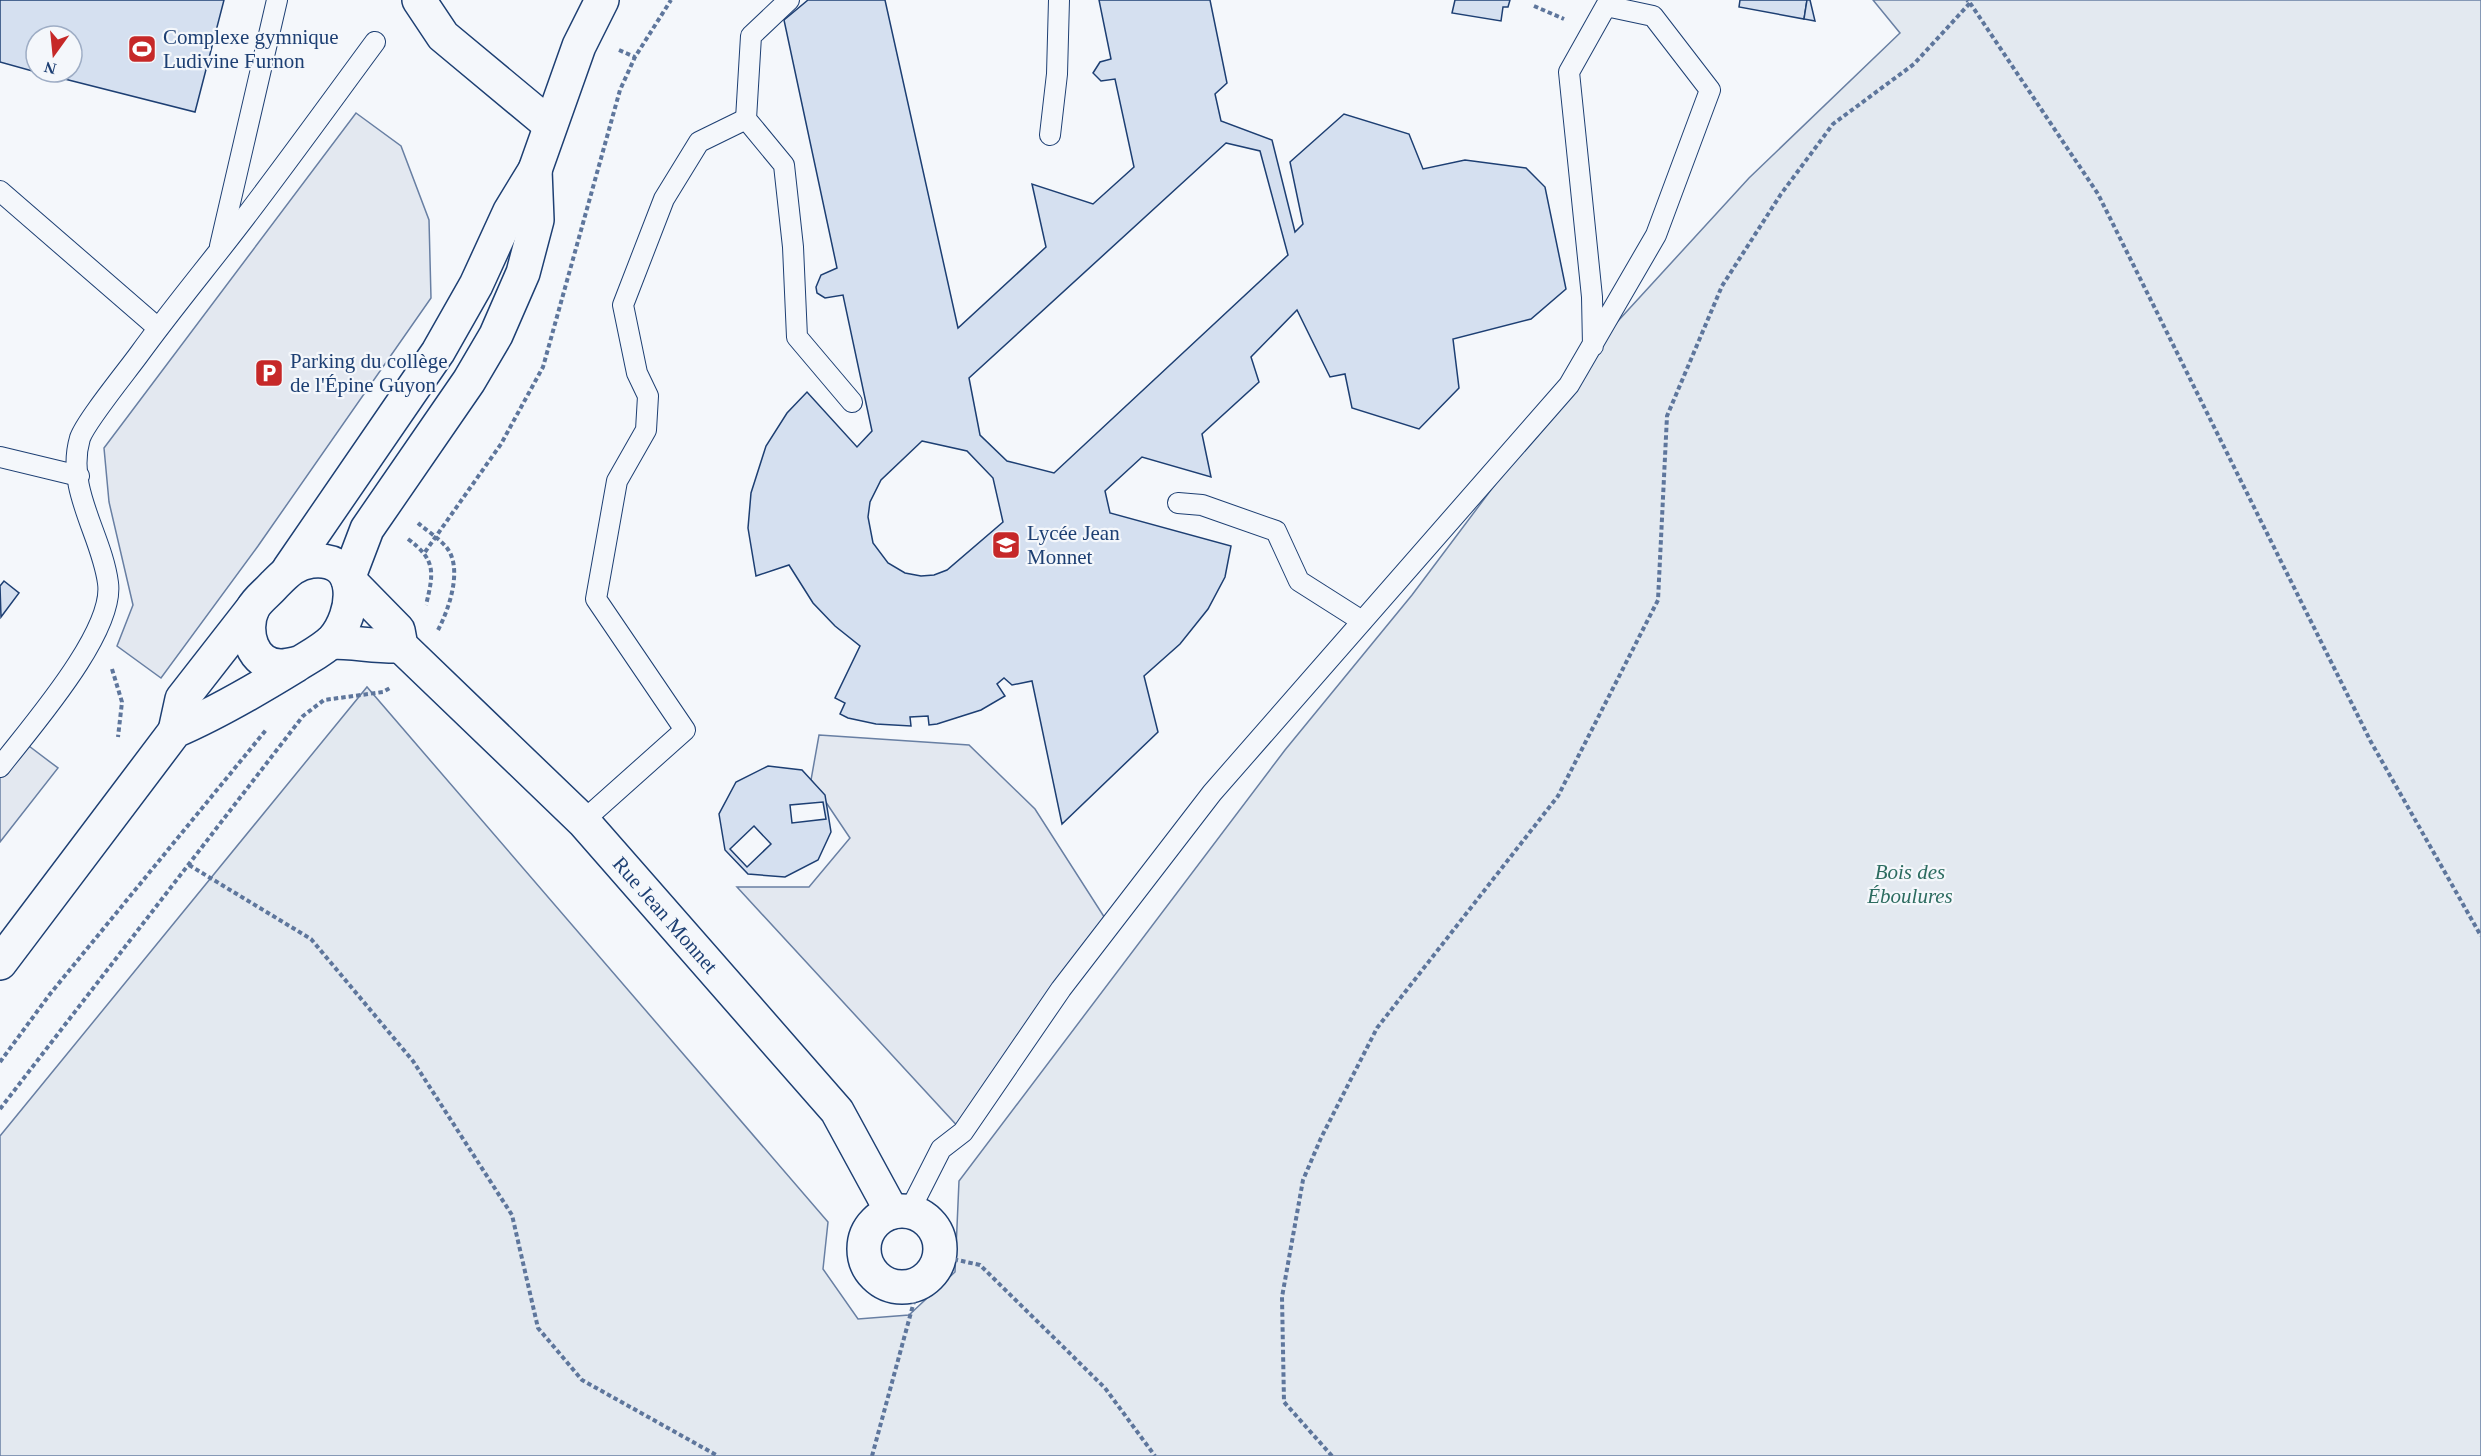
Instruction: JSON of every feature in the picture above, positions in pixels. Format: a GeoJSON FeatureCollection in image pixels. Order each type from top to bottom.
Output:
{"type":"FeatureCollection","features":[{"type":"Feature","properties":{"kind":"main road"},"geometry":{"type":"LineString","coordinates":[[419,0],[443,36],[550,125]]}},
{"type":"Feature","properties":{"kind":"main road"},"geometry":{"type":"LineString","coordinates":[[0,963],[175,731],[182,699],[254,606],[289,569],[438,352],[476,285],[510,211],[535,171],[579,46],[602,0]]}},
{"type":"Feature","properties":{"kind":"main road"},"geometry":{"type":"LineString","coordinates":[[348,579],[367,529],[469,381],[496,335],[523,273],[537,220],[535,171]]}},
{"type":"Feature","properties":{"kind":"main road"},"geometry":{"type":"LineString","coordinates":[[175,731],[208,717],[299,663],[331,642],[345,624],[351,594],[348,579],[343,571],[322,561],[300,564],[289,569]]}},
{"type":"Feature","properties":{"kind":"main road","name":"Rue Jean Monnet"},"geometry":{"type":"LineString","coordinates":[[348,579],[398,630],[401,646],[583,821],[837,1111],[901,1212],[920,1216],[936,1233],[939,1256]]}},
{"type":"Feature","properties":{"kind":"main road"},"geometry":{"type":"LineString","coordinates":[[254,606],[248,622],[248,636],[254,650],[270,664],[282,666],[299,663]]}},
{"type":"Feature","properties":{"kind":"main road"},"geometry":{"type":"LineString","coordinates":[[331,642],[351,642],[381,647],[401,646]]}},
{"type":"Feature","properties":{"kind":"main road"},"geometry":{"type":"LineString","coordinates":[[901,1212],[871,1226],[864,1250],[866,1262],[882,1281],[894,1286],[919,1283],[935,1267],[939,1256]]}},
{"type":"Feature","properties":{"kind":"lane"},"geometry":{"type":"LineString","coordinates":[[219,251],[277,0]]}},
{"type":"Feature","properties":{"kind":"lane"},"geometry":{"type":"LineString","coordinates":[[789,0],[751,36],[746,119],[784,165],[793,247],[797,338],[852,402]]}},
{"type":"Feature","properties":{"kind":"lane"},"geometry":{"type":"LineString","coordinates":[[1050,135],[1057,74],[1059,0]]}},
{"type":"Feature","properties":{"kind":"lane"},"geometry":{"type":"LineString","coordinates":[[901,1212],[941,1149],[963,1132],[1061,989],[1212,793],[1569,385],[1593,346],[1656,235],[1710,90],[1653,16],[1606,2],[1569,72],[1592,297],[1593,346]]}},
{"type":"Feature","properties":{"kind":"lane"},"geometry":{"type":"LineString","coordinates":[[0,767],[46,708],[89,645],[99,629],[108,605],[108,583],[82,499],[79,476],[80,437],[158,328],[219,251],[375,42]]}},
{"type":"Feature","properties":{"kind":"lane"},"geometry":{"type":"LineString","coordinates":[[583,821],[685,730],[596,599],[617,481],[646,430],[648,396],[636,373],[623,305],[664,199],[699,142],[746,119]]}},
{"type":"Feature","properties":{"kind":"lane"},"geometry":{"type":"LineString","coordinates":[[0,191],[158,328]]}},
{"type":"Feature","properties":{"kind":"lane"},"geometry":{"type":"LineString","coordinates":[[0,457],[79,476]]}},
{"type":"Feature","properties":{"kind":"lane"},"geometry":{"type":"LineString","coordinates":[[1178,503],[1202,505],[1276,531],[1299,581],[1362,621]]}},
{"type":"Feature","properties":{"kind":"path"},"geometry":{"type":"LineString","coordinates":[[635,57],[671,0]]}},
{"type":"Feature","properties":{"kind":"path"},"geometry":{"type":"LineString","coordinates":[[1332,1456],[1284,1402],[1282,1297],[1303,1180],[1321,1138],[1377,1028],[1558,796],[1658,600],[1667,416],[1722,286],[1781,194],[1833,124],[1914,64],[1969,1],[2097,194],[2371,742],[2481,936]]}},
{"type":"Feature","properties":{"kind":"path"},"geometry":{"type":"LineString","coordinates":[[412,518],[448,549],[454,566],[452,591],[437,631]]}},
{"type":"Feature","properties":{"kind":"path"},"geometry":{"type":"LineString","coordinates":[[89,645],[114,671],[122,702],[120,736],[112,745]]}},
{"type":"Feature","properties":{"kind":"path"},"geometry":{"type":"LineString","coordinates":[[0,1108],[303,717],[324,699],[383,692],[395,684]]}},
{"type":"Feature","properties":{"kind":"path"},"geometry":{"type":"LineString","coordinates":[[0,1062],[50,994],[272,722]]}},
{"type":"Feature","properties":{"kind":"path"},"geometry":{"type":"LineString","coordinates":[[189,865],[311,939],[413,1061],[512,1215],[538,1328],[582,1380],[718,1456]]}},
{"type":"Feature","properties":{"kind":"path"},"geometry":{"type":"LineString","coordinates":[[939,1256],[980,1265],[1105,1388],[1155,1456]]}},
{"type":"Feature","properties":{"kind":"path"},"geometry":{"type":"LineString","coordinates":[[872,1456],[919,1283]]}},
{"type":"Feature","properties":{"kind":"green space","name":"Bois des Éboulures"},"geometry":{"type":"Polygon","coordinates":[[[1873,0],[2481,0],[2481,1456],[0,1456],[0,1136],[367,687],[828,1222],[823,1269],[858,1319],[909,1315],[955,1272],[959,1181],[1285,750],[1412,595],[1618,321],[1749,178],[1900,33],[1873,0]]]}},
{"type":"Feature","properties":{"kind":"shaded area","name":"Parking du collège de l'Épine Guyon"},"geometry":{"type":"Polygon","coordinates":[[[356,113],[401,146],[429,220],[431,298],[258,546],[161,678],[117,646],[133,605],[109,502],[104,448],[356,113]]]}},
{"type":"Feature","properties":{"kind":"shaded area"},"geometry":{"type":"Polygon","coordinates":[[[819,735],[969,745],[1035,809],[1110,926],[963,1132],[737,887],[809,887],[850,838],[811,780],[819,735]]]}},
{"type":"Feature","properties":{"kind":"shaded area"},"geometry":{"type":"Polygon","coordinates":[[[21,740],[58,768],[0,842],[0,767],[21,740]]]}},
{"type":"Feature","properties":{"kind":"building","name":"Complexe gymnique Ludivine Furnon"},"geometry":{"type":"Polygon","coordinates":[[[0,0],[224,0],[195,112],[84,84],[84,24],[24,24],[24,69],[0,62],[0,0]]]}},
{"type":"Feature","properties":{"kind":"building"},"geometry":{"type":"Polygon","coordinates":[[[808,0],[885,0],[958,328],[1046,247],[1032,184],[1093,204],[1134,167],[1115,79],[1101,81],[1093,73],[1100,62],[1111,59],[1099,0],[1210,0],[1227,83],[1215,94],[1221,121],[1272,140],[1295,232],[1303,224],[1290,162],[1344,114],[1409,134],[1423,169],[1465,160],[1526,168],[1545,187],[1566,289],[1531,319],[1453,339],[1459,388],[1419,429],[1352,408],[1345,374],[1330,377],[1297,310],[1251,357],[1259,382],[1202,434],[1211,477],[1142,457],[1105,491],[1110,513],[1231,546],[1225,577],[1208,609],[1180,644],[1144,676],[1158,732],[1062,824],[1032,681],[1012,685],[1004,678],[997,684],[1005,696],[981,710],[937,724],[929,725],[928,716],[910,717],[911,726],[876,724],[848,718],[840,714],[845,703],[835,698],[860,646],[835,626],[813,603],[789,565],[756,576],[748,528],[751,493],[766,446],[787,413],[807,392],[857,447],[872,431],[843,295],[825,298],[817,293],[816,287],[821,275],[837,268],[784,20],[808,0]],[[1226,143],[969,378],[980,435],[1007,461],[1054,473],[1288,255],[1260,151],[1226,143]],[[922,441],[881,480],[870,502],[868,517],[873,543],[888,563],[905,573],[921,576],[934,575],[947,570],[1003,522],[993,478],[967,451],[922,441]]]}},
{"type":"Feature","properties":{"kind":"building"},"geometry":{"type":"Polygon","coordinates":[[[1455,0],[1510,0],[1508,7],[1503,7],[1501,21],[1452,13],[1455,0]]]}},
{"type":"Feature","properties":{"kind":"building"},"geometry":{"type":"Polygon","coordinates":[[[1740,0],[1807,0],[1804,19],[1739,7],[1740,0]]]}},
{"type":"Feature","properties":{"kind":"building"},"geometry":{"type":"Polygon","coordinates":[[[1807,0],[1810,0],[1815,21],[1804,19],[1807,0]]]}},
{"type":"Feature","properties":{"kind":"building"},"geometry":{"type":"Polygon","coordinates":[[[4,581],[19,593],[1,617],[0,586],[4,581]]]}},
{"type":"Feature","properties":{"kind":"building"},"geometry":{"type":"Polygon","coordinates":[[[768,766],[802,770],[825,795],[831,832],[818,860],[785,877],[748,874],[725,850],[719,814],[736,782],[768,766]],[[823,802],[790,805],[792,823],[826,819],[823,802]],[[754,826],[730,849],[747,867],[771,844],[754,826]]]}},
{"type":"Feature","properties":{"kind":"place","name":"Complexe gymnique Ludivine Furnon"},"geometry":{"type":"Point","coordinates":[142,49]}},
{"type":"Feature","properties":{"kind":"place","name":"Parking du collège de l'Épine Guyon"},"geometry":{"type":"Point","coordinates":[269,373]}},
{"type":"Feature","properties":{"kind":"place","name":"Lycée Jean Monnet"},"geometry":{"type":"Point","coordinates":[1006,545]}}]}
